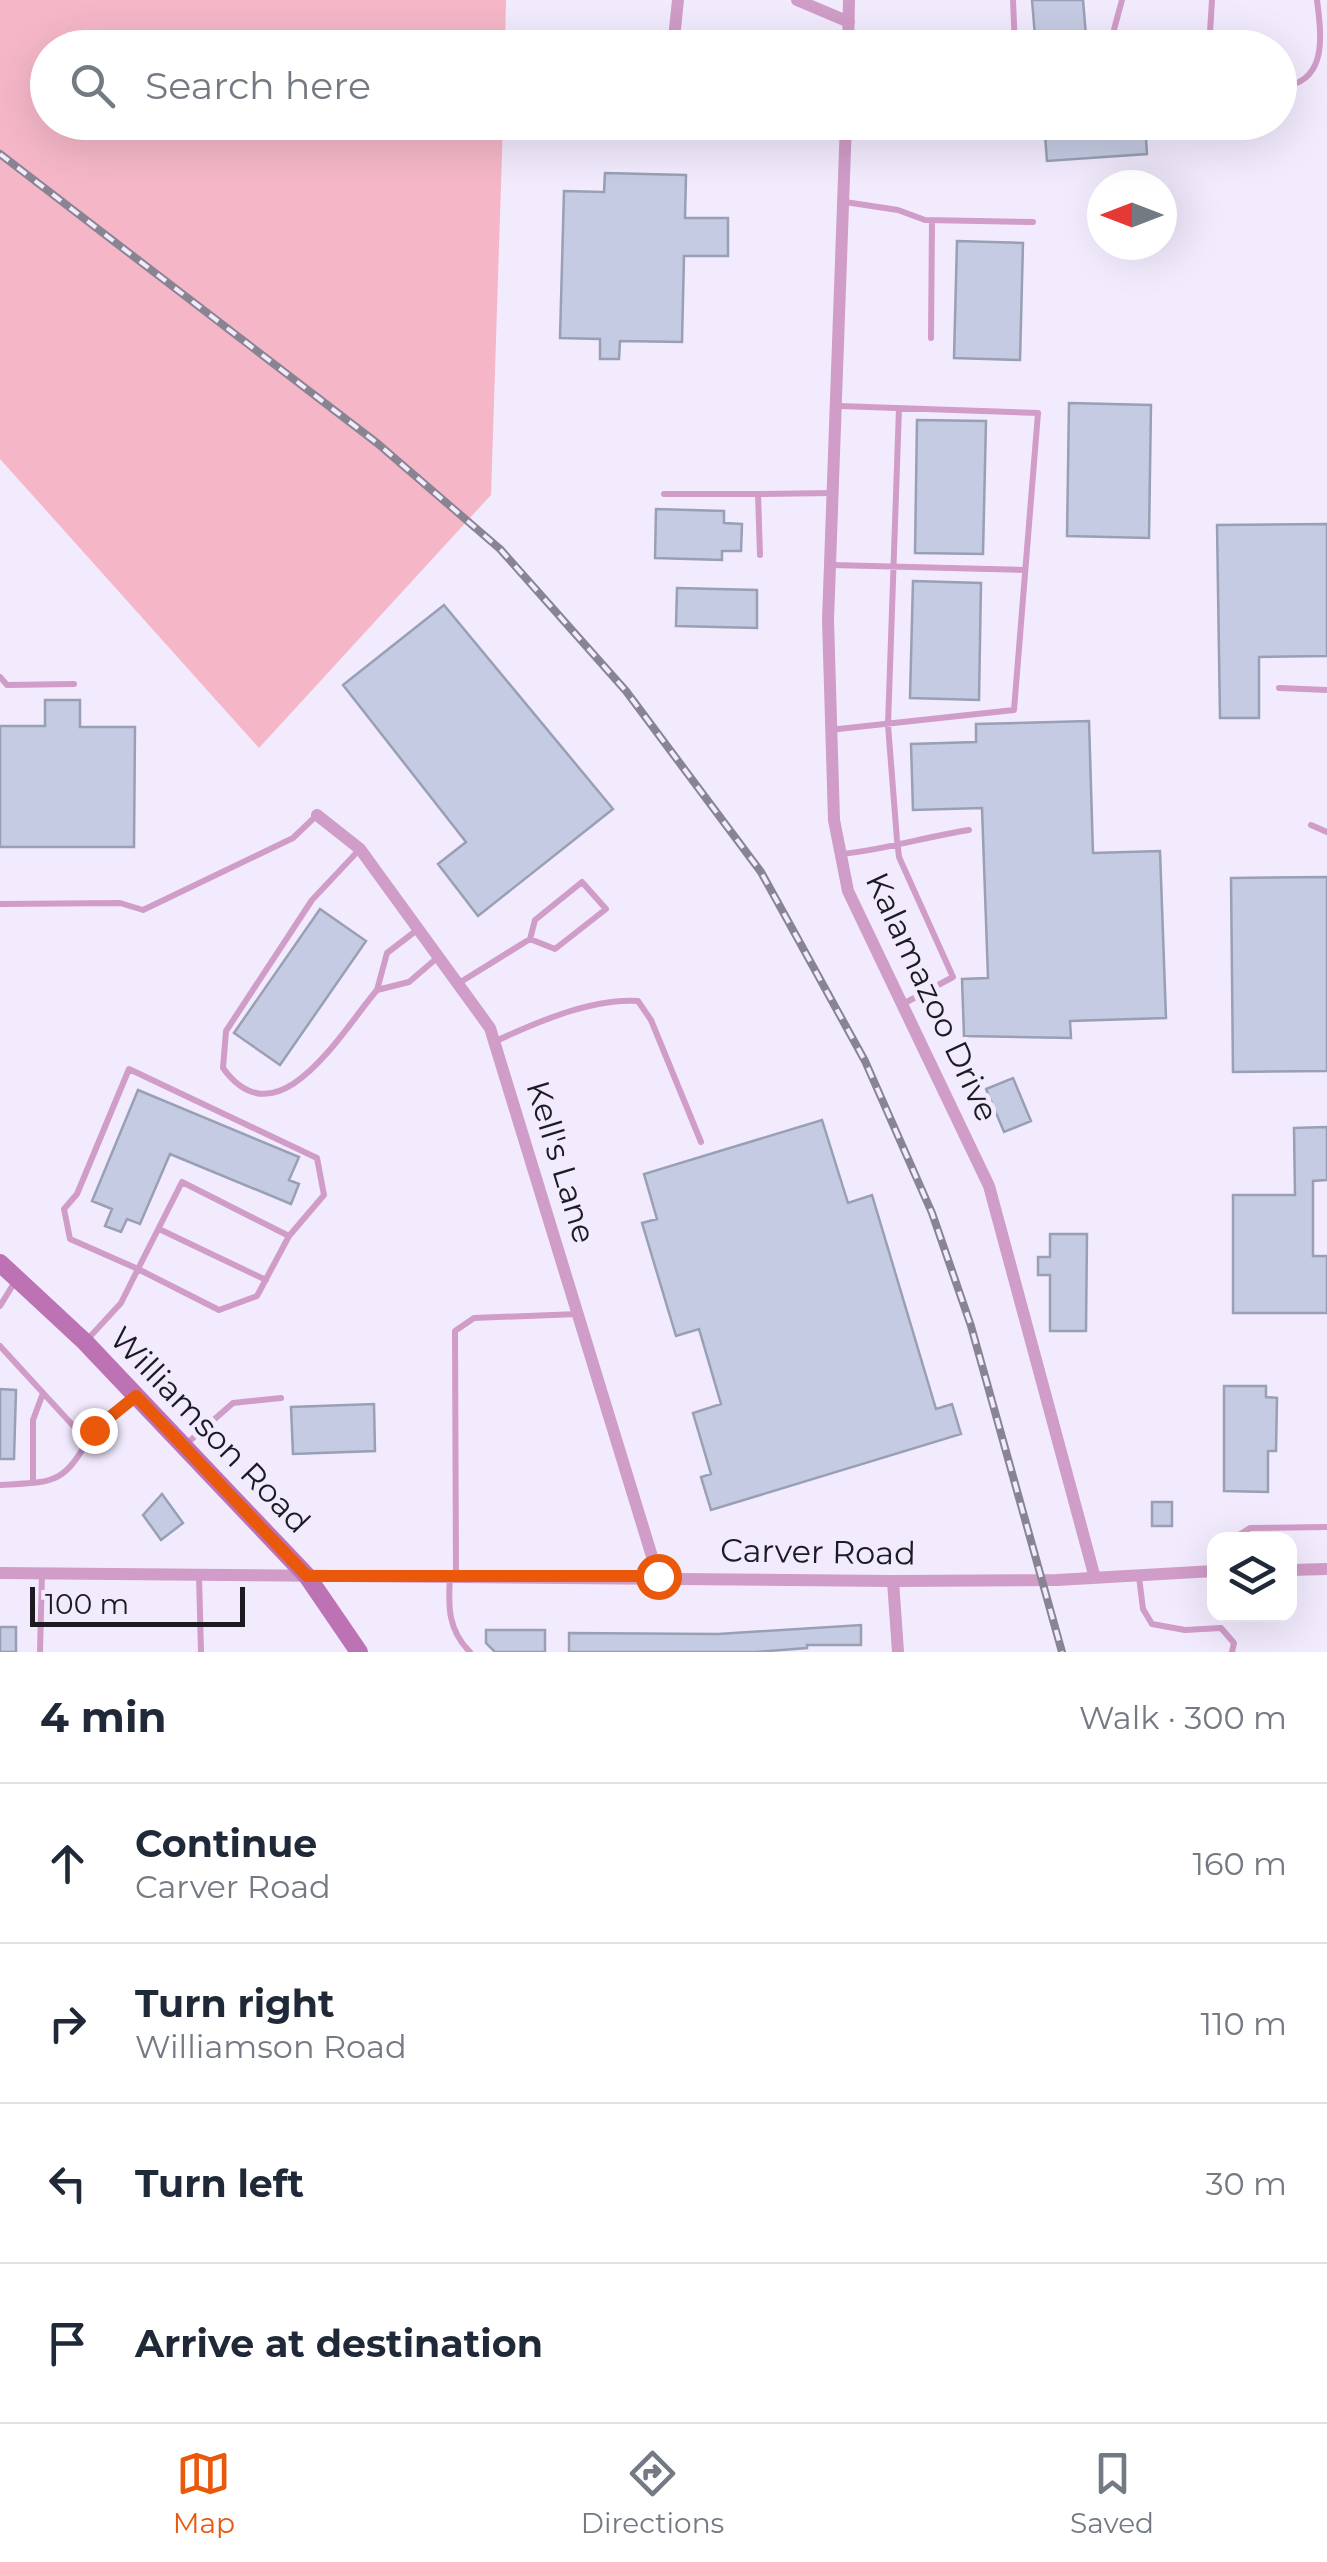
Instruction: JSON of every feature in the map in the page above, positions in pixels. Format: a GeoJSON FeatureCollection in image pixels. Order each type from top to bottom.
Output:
{"type":"FeatureCollection","features":[{"type":"Feature","properties":{"kind":"main road","name":"Williamson Road"},"geometry":{"type":"LineString","coordinates":[[0,1264],[85,1342],[307,1576],[359,1652]]}},
{"type":"Feature","properties":{"kind":"street"},"geometry":{"type":"LineString","coordinates":[[675,30],[678,0]]}},
{"type":"Feature","properties":{"kind":"street"},"geometry":{"type":"LineString","coordinates":[[797,0],[848,22]]}},
{"type":"Feature","properties":{"kind":"street"},"geometry":{"type":"LineString","coordinates":[[848,30],[849,0]]}},
{"type":"Feature","properties":{"kind":"street","name":"Kalamazoo Drive"},"geometry":{"type":"LineString","coordinates":[[846,140],[828,730],[840,854],[848,891],[989,1186],[1095,1578]]}},
{"type":"Feature","properties":{"kind":"street","name":"Kell's Lane"},"geometry":{"type":"LineString","coordinates":[[317,815],[360,849],[490,1028],[658,1576]]}},
{"type":"Feature","properties":{"kind":"street"},"geometry":{"type":"LineString","coordinates":[[1297,1570],[1327,1569]]}},
{"type":"Feature","properties":{"kind":"street","name":"Carver Road"},"geometry":{"type":"LineString","coordinates":[[0,1573],[893,1581],[1095,1578],[1207,1571]]}},
{"type":"Feature","properties":{"kind":"street"},"geometry":{"type":"LineString","coordinates":[[893,1581],[898,1652]]}},
{"type":"Feature","properties":{"kind":"lane"},"geometry":{"type":"LineString","coordinates":[[1013,0],[1014,30]]}},
{"type":"Feature","properties":{"kind":"lane"},"geometry":{"type":"LineString","coordinates":[[1114,30],[1122,0]]}},
{"type":"Feature","properties":{"kind":"lane"},"geometry":{"type":"LineString","coordinates":[[1210,30],[1212,0]]}},
{"type":"Feature","properties":{"kind":"lane"},"geometry":{"type":"LineString","coordinates":[[1297,84],[1306,82],[1316,71],[1321,54],[1317,0]]}},
{"type":"Feature","properties":{"kind":"lane"},"geometry":{"type":"LineString","coordinates":[[844,202],[932,220],[1033,222]]}},
{"type":"Feature","properties":{"kind":"lane"},"geometry":{"type":"LineString","coordinates":[[930,338],[932,220]]}},
{"type":"Feature","properties":{"kind":"lane"},"geometry":{"type":"LineString","coordinates":[[828,730],[1014,710],[1038,412],[838,406]]}},
{"type":"Feature","properties":{"kind":"lane"},"geometry":{"type":"LineString","coordinates":[[899,408],[888,725],[898,848],[953,976],[902,1004]]}},
{"type":"Feature","properties":{"kind":"lane"},"geometry":{"type":"LineString","coordinates":[[664,494],[834,493]]}},
{"type":"Feature","properties":{"kind":"lane"},"geometry":{"type":"LineString","coordinates":[[758,494],[760,555]]}},
{"type":"Feature","properties":{"kind":"lane"},"geometry":{"type":"LineString","coordinates":[[830,565],[894,570],[1025,570]]}},
{"type":"Feature","properties":{"kind":"lane"},"geometry":{"type":"LineString","coordinates":[[0,677],[7,685],[74,684]]}},
{"type":"Feature","properties":{"kind":"lane"},"geometry":{"type":"LineString","coordinates":[[1279,688],[1327,690]]}},
{"type":"Feature","properties":{"kind":"lane"},"geometry":{"type":"LineString","coordinates":[[0,904],[120,903],[143,910],[293,838],[317,815]]}},
{"type":"Feature","properties":{"kind":"lane"},"geometry":{"type":"LineString","coordinates":[[1311,825],[1327,832]]}},
{"type":"Feature","properties":{"kind":"lane"},"geometry":{"type":"LineString","coordinates":[[840,854],[898,848],[920,838],[970,830]]}},
{"type":"Feature","properties":{"kind":"lane"},"geometry":{"type":"LineString","coordinates":[[360,849],[312,900],[226,1031],[223,1068],[233,1081],[252,1094],[272,1095],[293,1088],[377,990],[388,953],[418,929]]}},
{"type":"Feature","properties":{"kind":"lane"},"geometry":{"type":"LineString","coordinates":[[458,984],[530,939],[535,920],[582,882],[606,909],[554,949],[530,939]]}},
{"type":"Feature","properties":{"kind":"lane"},"geometry":{"type":"LineString","coordinates":[[377,990],[409,982],[439,957]]}},
{"type":"Feature","properties":{"kind":"lane"},"geometry":{"type":"LineString","coordinates":[[494,1042],[558,1017],[623,1000],[638,1001],[651,1020],[701,1142]]}},
{"type":"Feature","properties":{"kind":"lane"},"geometry":{"type":"LineString","coordinates":[[130,1069],[317,1158],[324,1195],[289,1236],[258,1296],[219,1310],[70,1239],[65,1229],[64,1208],[77,1194],[130,1069]]}},
{"type":"Feature","properties":{"kind":"lane"},"geometry":{"type":"LineString","coordinates":[[85,1342],[121,1303],[182,1182],[289,1236]]}},
{"type":"Feature","properties":{"kind":"lane"},"geometry":{"type":"LineString","coordinates":[[158,1229],[266,1280]]}},
{"type":"Feature","properties":{"kind":"lane"},"geometry":{"type":"LineString","coordinates":[[0,1306],[17,1279]]}},
{"type":"Feature","properties":{"kind":"lane"},"geometry":{"type":"LineString","coordinates":[[457,1652],[448,1606],[453,1576],[455,1331],[474,1318],[579,1314]]}},
{"type":"Feature","properties":{"kind":"lane"},"geometry":{"type":"LineString","coordinates":[[0,1346],[78,1431],[91,1435]]}},
{"type":"Feature","properties":{"kind":"lane"},"geometry":{"type":"LineString","coordinates":[[32,1483],[34,1420],[43,1393]]}},
{"type":"Feature","properties":{"kind":"lane"},"geometry":{"type":"LineString","coordinates":[[0,1484],[54,1482],[64,1476],[91,1435],[136,1396]]}},
{"type":"Feature","properties":{"kind":"lane"},"geometry":{"type":"LineString","coordinates":[[184,1446],[233,1404],[281,1398]]}},
{"type":"Feature","properties":{"kind":"lane"},"geometry":{"type":"LineString","coordinates":[[1244,1532],[1250,1528],[1327,1527]]}},
{"type":"Feature","properties":{"kind":"lane"},"geometry":{"type":"LineString","coordinates":[[40,1652],[42,1573]]}},
{"type":"Feature","properties":{"kind":"lane"},"geometry":{"type":"LineString","coordinates":[[200,1574],[201,1652]]}},
{"type":"Feature","properties":{"kind":"lane"},"geometry":{"type":"LineString","coordinates":[[1139,1576],[1143,1609],[1152,1624],[1185,1630],[1221,1628],[1234,1643],[1232,1652]]}},
{"type":"Feature","properties":{"kind":"lane"},"geometry":{"type":"LineString","coordinates":[[454,1636],[470,1652]]}},
{"type":"Feature","properties":{"kind":"shaded area"},"geometry":{"type":"Polygon","coordinates":[[[0,0],[506,0],[505,30],[30,30],[30,140],[502,140],[491,495],[259,748],[0,459],[0,0]]]}},
{"type":"Feature","properties":{"kind":"building"},"geometry":{"type":"Polygon","coordinates":[[[1032,0],[1083,0],[1086,30],[1034,30],[1032,0]]]}},
{"type":"Feature","properties":{"kind":"building"},"geometry":{"type":"Polygon","coordinates":[[[1045,140],[1146,140],[1147,154],[1047,161],[1045,140]]]}},
{"type":"Feature","properties":{"kind":"building"},"geometry":{"type":"Polygon","coordinates":[[[605,173],[686,175],[685,218],[728,218],[728,256],[684,256],[682,342],[620,341],[619,359],[600,359],[600,339],[560,338],[564,191],[604,192],[605,173]]]}},
{"type":"Feature","properties":{"kind":"building"},"geometry":{"type":"Polygon","coordinates":[[[957,241],[1023,243],[1020,360],[954,358],[957,241]]]}},
{"type":"Feature","properties":{"kind":"building"},"geometry":{"type":"Polygon","coordinates":[[[1069,403],[1151,405],[1149,538],[1067,536],[1069,403]]]}},
{"type":"Feature","properties":{"kind":"building"},"geometry":{"type":"Polygon","coordinates":[[[917,420],[986,421],[983,554],[915,553],[917,420]]]}},
{"type":"Feature","properties":{"kind":"building"},"geometry":{"type":"Polygon","coordinates":[[[656,509],[724,511],[724,523],[742,524],[741,551],[722,551],[722,560],[655,558],[656,509]]]}},
{"type":"Feature","properties":{"kind":"building"},"geometry":{"type":"Polygon","coordinates":[[[1327,524],[1327,656],[1259,657],[1259,718],[1220,718],[1217,525],[1327,524]]]}},
{"type":"Feature","properties":{"kind":"building"},"geometry":{"type":"Polygon","coordinates":[[[913,581],[981,583],[979,700],[910,698],[913,581]]]}},
{"type":"Feature","properties":{"kind":"building"},"geometry":{"type":"Polygon","coordinates":[[[677,588],[757,590],[757,628],[676,626],[677,588]]]}},
{"type":"Feature","properties":{"kind":"building"},"geometry":{"type":"Polygon","coordinates":[[[444,605],[613,809],[478,916],[438,864],[466,842],[343,685],[444,605]]]}},
{"type":"Feature","properties":{"kind":"building"},"geometry":{"type":"Polygon","coordinates":[[[45,700],[80,700],[80,727],[135,727],[134,847],[0,847],[0,726],[45,726],[45,700]]]}},
{"type":"Feature","properties":{"kind":"building"},"geometry":{"type":"Polygon","coordinates":[[[1089,721],[1093,853],[1160,851],[1166,1018],[1070,1021],[1071,1038],[964,1036],[962,979],[988,978],[982,808],[913,810],[911,744],[976,742],[976,724],[1089,721]]]}},
{"type":"Feature","properties":{"kind":"building"},"geometry":{"type":"Polygon","coordinates":[[[1327,877],[1327,1071],[1233,1072],[1231,878],[1327,877]]]}},
{"type":"Feature","properties":{"kind":"building"},"geometry":{"type":"Polygon","coordinates":[[[320,909],[366,941],[280,1065],[234,1033],[320,909]]]}},
{"type":"Feature","properties":{"kind":"building"},"geometry":{"type":"Polygon","coordinates":[[[1013,1078],[1031,1121],[1004,1132],[986,1089],[1013,1078]]]}},
{"type":"Feature","properties":{"kind":"building"},"geometry":{"type":"Polygon","coordinates":[[[138,1090],[299,1157],[289,1180],[299,1184],[291,1204],[170,1154],[140,1224],[127,1219],[121,1232],[105,1226],[112,1209],[92,1201],[138,1090]]]}},
{"type":"Feature","properties":{"kind":"building"},"geometry":{"type":"Polygon","coordinates":[[[822,1120],[848,1203],[872,1195],[936,1409],[952,1404],[961,1434],[711,1510],[701,1477],[711,1474],[693,1413],[721,1404],[699,1329],[676,1336],[642,1223],[657,1219],[644,1174],[822,1120]]]}},
{"type":"Feature","properties":{"kind":"building"},"geometry":{"type":"Polygon","coordinates":[[[1327,1127],[1327,1180],[1313,1181],[1313,1256],[1327,1256],[1327,1313],[1233,1313],[1233,1195],[1295,1195],[1294,1128],[1327,1127]]]}},
{"type":"Feature","properties":{"kind":"building"},"geometry":{"type":"Polygon","coordinates":[[[1050,1234],[1087,1234],[1086,1331],[1050,1331],[1050,1275],[1038,1275],[1038,1257],[1050,1257],[1050,1234]]]}},
{"type":"Feature","properties":{"kind":"building"},"geometry":{"type":"Polygon","coordinates":[[[1224,1386],[1266,1386],[1266,1397],[1277,1398],[1276,1451],[1268,1451],[1268,1492],[1224,1491],[1224,1386]]]}},
{"type":"Feature","properties":{"kind":"building"},"geometry":{"type":"Polygon","coordinates":[[[0,1389],[16,1390],[14,1459],[0,1459],[0,1389]]]}},
{"type":"Feature","properties":{"kind":"building"},"geometry":{"type":"Polygon","coordinates":[[[374,1404],[375,1451],[293,1454],[291,1407],[374,1404]]]}},
{"type":"Feature","properties":{"kind":"building"},"geometry":{"type":"Polygon","coordinates":[[[162,1494],[183,1523],[161,1540],[143,1515],[162,1494]]]}},
{"type":"Feature","properties":{"kind":"building"},"geometry":{"type":"Polygon","coordinates":[[[1152,1502],[1172,1502],[1172,1526],[1152,1526],[1152,1502]]]}},
{"type":"Feature","properties":{"kind":"building"},"geometry":{"type":"Polygon","coordinates":[[[861,1625],[861,1645],[807,1645],[756,1652],[569,1652],[569,1633],[718,1634],[861,1625]]]}},
{"type":"Feature","properties":{"kind":"building"},"geometry":{"type":"Polygon","coordinates":[[[0,1627],[16,1627],[16,1652],[0,1652],[0,1627]]]}},
{"type":"Feature","properties":{"kind":"building"},"geometry":{"type":"Polygon","coordinates":[[[486,1630],[545,1630],[545,1652],[495,1652],[486,1643],[486,1630]]]}},
{"type":"Feature","properties":{"kind":"railway"},"geometry":{"type":"LineString","coordinates":[[0,154],[377,443],[500,549],[626,691],[761,872],[865,1061],[932,1213],[971,1326],[1062,1652]]}},
{"type":"Feature","properties":{"kind":"route"},"geometry":{"type":"LineString","coordinates":[[94,1430],[136,1396],[307,1576],[658,1576]]}}]}
